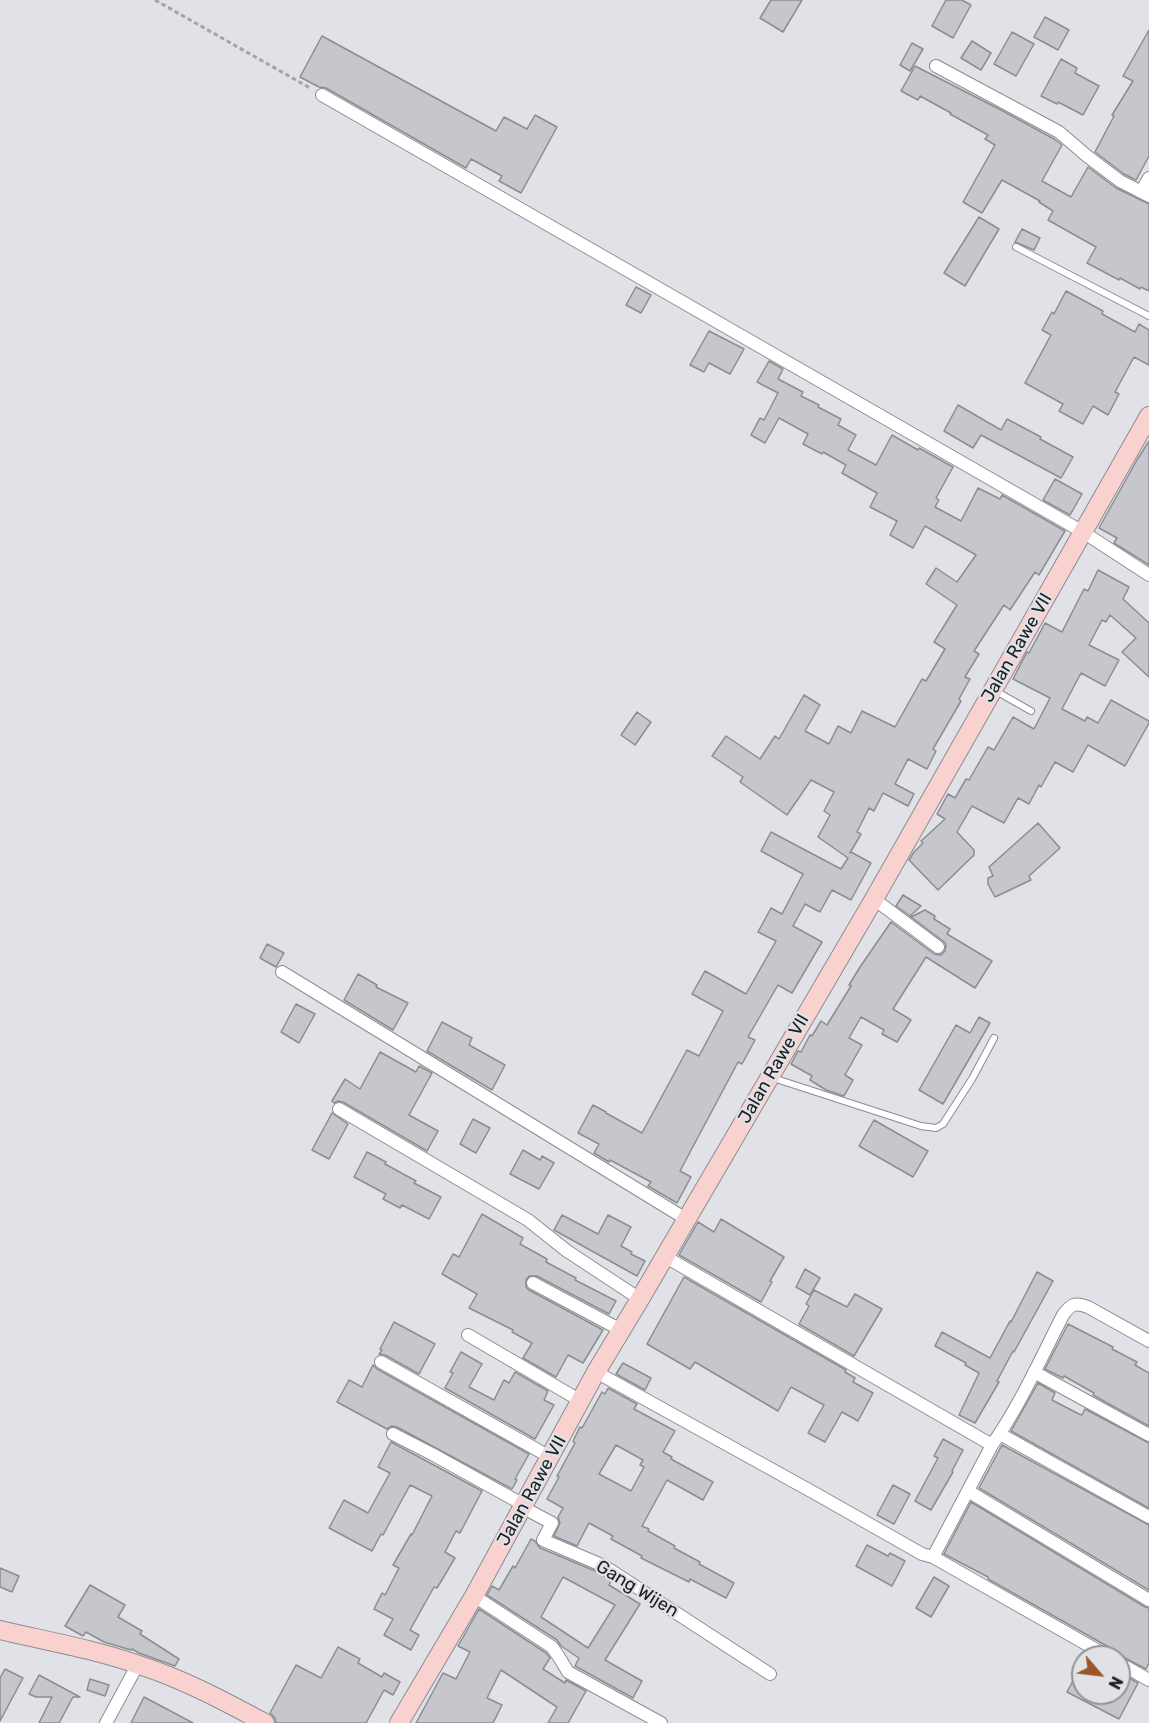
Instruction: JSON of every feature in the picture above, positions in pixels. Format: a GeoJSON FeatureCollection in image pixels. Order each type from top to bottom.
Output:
{"type":"FeatureCollection","features":[{"type":"Feature","properties":{"kind":"main road","name":"Jalan Rawe VII"},"geometry":{"type":"LineString","coordinates":[[400,1723],[474,1596],[596,1372],[874,899],[1149,416]]}},
{"type":"Feature","properties":{"kind":"main road"},"geometry":{"type":"LineString","coordinates":[[0,1630],[138,1664],[225,1700],[265,1723]]}},
{"type":"Feature","properties":{"kind":"street"},"geometry":{"type":"LineString","coordinates":[[936,66],[1059,132],[1120,181],[1145,194],[1149,178]]}},
{"type":"Feature","properties":{"kind":"street"},"geometry":{"type":"LineString","coordinates":[[322,95],[1083,532],[1149,574]]}},
{"type":"Feature","properties":{"kind":"street"},"geometry":{"type":"LineString","coordinates":[[874,899],[938,947]]}},
{"type":"Feature","properties":{"kind":"street"},"geometry":{"type":"LineString","coordinates":[[282,972],[686,1219]]}},
{"type":"Feature","properties":{"kind":"street"},"geometry":{"type":"LineString","coordinates":[[339,1109],[528,1220],[567,1251],[640,1299]]}},
{"type":"Feature","properties":{"kind":"street"},"geometry":{"type":"LineString","coordinates":[[664,1257],[992,1445]]}},
{"type":"Feature","properties":{"kind":"street"},"geometry":{"type":"LineString","coordinates":[[533,1283],[621,1330]]}},
{"type":"Feature","properties":{"kind":"street"},"geometry":{"type":"LineString","coordinates":[[933,1557],[1063,1315],[1071,1305],[1081,1304],[1088,1307],[1149,1341]]}},
{"type":"Feature","properties":{"kind":"street"},"geometry":{"type":"LineString","coordinates":[[468,1335],[580,1401]]}},
{"type":"Feature","properties":{"kind":"street"},"geometry":{"type":"LineString","coordinates":[[381,1362],[550,1457]]}},
{"type":"Feature","properties":{"kind":"street"},"geometry":{"type":"LineString","coordinates":[[1034,1371],[1149,1435]]}},
{"type":"Feature","properties":{"kind":"street"},"geometry":{"type":"LineString","coordinates":[[596,1372],[922,1554],[933,1557],[1087,1645]]}},
{"type":"Feature","properties":{"kind":"street"},"geometry":{"type":"LineString","coordinates":[[393,1434],[523,1506]]}},
{"type":"Feature","properties":{"kind":"street"},"geometry":{"type":"LineString","coordinates":[[1000,1434],[1149,1517]]}},
{"type":"Feature","properties":{"kind":"street"},"geometry":{"type":"LineString","coordinates":[[968,1491],[1149,1600]]}},
{"type":"Feature","properties":{"kind":"street","name":"Gang Wijen"},"geometry":{"type":"LineString","coordinates":[[523,1506],[552,1523],[543,1540],[604,1566],[770,1674]]}},
{"type":"Feature","properties":{"kind":"street"},"geometry":{"type":"LineString","coordinates":[[474,1596],[552,1647],[568,1672],[661,1723]]}},
{"type":"Feature","properties":{"kind":"street"},"geometry":{"type":"LineString","coordinates":[[106,1723],[138,1664]]}},
{"type":"Feature","properties":{"kind":"street"},"geometry":{"type":"LineString","coordinates":[[1131,1670],[1149,1680]]}},
{"type":"Feature","properties":{"kind":"lane"},"geometry":{"type":"LineString","coordinates":[[1016,247],[1149,316]]}},
{"type":"Feature","properties":{"kind":"lane"},"geometry":{"type":"LineString","coordinates":[[993,690],[1031,711]]}},
{"type":"Feature","properties":{"kind":"lane"},"geometry":{"type":"LineString","coordinates":[[769,1077],[921,1126],[936,1128],[943,1124],[994,1038]]}},
{"type":"Feature","properties":{"kind":"path"},"geometry":{"type":"LineString","coordinates":[[155,0],[322,95]]}},
{"type":"Feature","properties":{"kind":"building"},"geometry":{"type":"Polygon","coordinates":[[[771,0],[802,0],[783,32],[760,18],[771,0]]]}},
{"type":"Feature","properties":{"kind":"building"},"geometry":{"type":"Polygon","coordinates":[[[946,0],[962,0],[971,5],[953,38],[932,26],[946,0]]]}},
{"type":"Feature","properties":{"kind":"building"},"geometry":{"type":"Polygon","coordinates":[[[1045,17],[1069,30],[1058,50],[1034,37],[1045,17]]]}},
{"type":"Feature","properties":{"kind":"building"},"geometry":{"type":"Polygon","coordinates":[[[1149,30],[1149,156],[1136,180],[1124,174],[1095,152],[1114,116],[1112,115],[1133,81],[1123,76],[1149,30]]]}},
{"type":"Feature","properties":{"kind":"building"},"geometry":{"type":"Polygon","coordinates":[[[1012,32],[1034,44],[1016,76],[994,64],[1012,32]]]}},
{"type":"Feature","properties":{"kind":"building"},"geometry":{"type":"Polygon","coordinates":[[[322,36],[496,131],[504,117],[527,129],[535,115],[557,127],[521,193],[499,181],[502,176],[471,159],[466,168],[326,88],[319,87],[300,77],[322,36]]]}},
{"type":"Feature","properties":{"kind":"building"},"geometry":{"type":"Polygon","coordinates":[[[972,41],[991,53],[981,70],[961,58],[972,41]]]}},
{"type":"Feature","properties":{"kind":"building"},"geometry":{"type":"Polygon","coordinates":[[[912,43],[923,49],[910,71],[900,65],[912,43]]]}},
{"type":"Feature","properties":{"kind":"building"},"geometry":{"type":"Polygon","coordinates":[[[1061,59],[1077,68],[1075,73],[1099,86],[1083,115],[1041,96],[1061,59]]]}},
{"type":"Feature","properties":{"kind":"building"},"geometry":{"type":"Polygon","coordinates":[[[915,66],[1001,110],[1062,145],[1042,181],[1071,197],[1088,167],[1116,188],[1149,204],[1149,291],[1141,287],[1140,289],[1120,278],[1119,280],[1087,263],[1096,247],[1048,220],[1053,211],[1002,180],[982,213],[963,202],[995,145],[985,139],[988,135],[951,113],[920,96],[918,100],[901,91],[915,66]]]}},
{"type":"Feature","properties":{"kind":"building"},"geometry":{"type":"Polygon","coordinates":[[[979,217],[999,229],[965,286],[944,273],[979,217]]]}},
{"type":"Feature","properties":{"kind":"building"},"geometry":{"type":"Polygon","coordinates":[[[1022,229],[1040,238],[1034,250],[1015,242],[1022,229]]]}},
{"type":"Feature","properties":{"kind":"building"},"geometry":{"type":"Polygon","coordinates":[[[636,287],[651,295],[641,313],[626,305],[636,287]]]}},
{"type":"Feature","properties":{"kind":"building"},"geometry":{"type":"Polygon","coordinates":[[[1066,291],[1135,332],[1139,324],[1149,330],[1149,365],[1134,357],[1115,392],[1119,394],[1108,415],[1093,406],[1083,424],[1059,411],[1063,404],[1025,383],[1051,335],[1042,330],[1052,312],[1054,314],[1066,291]]]}},
{"type":"Feature","properties":{"kind":"building"},"geometry":{"type":"Polygon","coordinates":[[[709,331],[744,349],[730,374],[709,363],[704,372],[690,365],[709,331]]]}},
{"type":"Feature","properties":{"kind":"building"},"geometry":{"type":"Polygon","coordinates":[[[769,361],[783,369],[778,379],[803,392],[801,396],[841,419],[838,425],[856,435],[848,450],[876,465],[892,435],[953,467],[936,498],[939,500],[935,507],[961,521],[978,488],[1000,499],[1002,495],[1065,531],[1039,575],[1035,572],[1010,610],[1004,605],[974,651],[979,654],[965,677],[970,679],[959,699],[961,701],[933,749],[936,751],[927,769],[908,759],[895,784],[914,794],[908,806],[883,793],[874,811],[869,808],[857,832],[861,834],[850,853],[871,863],[851,900],[832,890],[820,912],[805,904],[793,926],[822,942],[792,993],[778,985],[748,1037],[755,1040],[742,1064],[738,1062],[680,1171],[691,1177],[677,1203],[648,1186],[651,1182],[594,1153],[599,1144],[578,1133],[593,1105],[642,1133],[687,1050],[699,1056],[723,1011],[692,994],[705,971],[746,994],[776,941],[758,932],[771,908],[782,914],[803,874],[761,851],[771,832],[841,869],[848,858],[818,837],[830,815],[824,811],[834,792],[811,780],[787,815],[740,782],[743,777],[712,756],[726,736],[760,759],[775,736],[779,739],[804,695],[820,705],[805,731],[829,744],[838,726],[851,733],[862,711],[895,727],[922,679],[926,681],[945,649],[934,642],[957,605],[926,584],[936,568],[957,582],[976,555],[925,526],[913,548],[890,535],[897,521],[870,507],[877,493],[842,473],[846,465],[803,444],[808,434],[779,418],[765,443],[751,435],[760,418],[764,420],[778,393],[757,382],[769,361]]]}},
{"type":"Feature","properties":{"kind":"building"},"geometry":{"type":"Polygon","coordinates":[[[958,405],[1001,430],[1007,419],[1073,457],[1061,478],[981,435],[973,448],[944,431],[958,405]]]}},
{"type":"Feature","properties":{"kind":"building"},"geometry":{"type":"Polygon","coordinates":[[[1149,441],[1149,565],[1114,543],[1117,538],[1099,528],[1149,441]]]}},
{"type":"Feature","properties":{"kind":"building"},"geometry":{"type":"Polygon","coordinates":[[[1055,479],[1082,494],[1070,515],[1043,500],[1055,479]]]}},
{"type":"Feature","properties":{"kind":"building"},"geometry":{"type":"Polygon","coordinates":[[[1098,570],[1129,587],[1123,599],[1149,623],[1149,677],[1122,652],[1136,638],[1110,615],[1106,622],[1102,620],[1089,645],[1119,660],[1105,686],[1081,673],[1062,709],[1085,721],[1087,717],[1098,723],[1111,700],[1149,723],[1125,766],[1088,745],[1073,772],[1055,762],[1029,804],[1018,798],[1004,823],[972,806],[957,832],[974,850],[974,855],[938,890],[909,860],[923,843],[921,841],[945,819],[937,814],[948,794],[955,798],[966,779],[969,780],[988,747],[994,750],[1013,717],[1034,729],[1050,698],[1013,679],[1045,623],[1062,632],[1084,589],[1088,591],[1098,570]]]}},
{"type":"Feature","properties":{"kind":"building"},"geometry":{"type":"Polygon","coordinates":[[[637,712],[651,722],[635,745],[621,735],[637,712]]]}},
{"type":"Feature","properties":{"kind":"building"},"geometry":{"type":"Polygon","coordinates":[[[1038,823],[1060,848],[1029,876],[1031,880],[995,897],[988,884],[988,878],[993,876],[989,867],[1038,823]]]}},
{"type":"Feature","properties":{"kind":"building"},"geometry":{"type":"Polygon","coordinates":[[[903,895],[921,906],[910,916],[896,906],[903,895]]]}},
{"type":"Feature","properties":{"kind":"building"},"geometry":{"type":"Polygon","coordinates":[[[925,910],[950,929],[947,934],[992,961],[975,988],[926,957],[893,1009],[911,1020],[897,1042],[882,1034],[884,1030],[861,1017],[849,1038],[862,1045],[845,1075],[853,1080],[844,1096],[826,1090],[810,1080],[812,1076],[791,1064],[798,1051],[801,1052],[821,1021],[827,1025],[860,967],[891,922],[934,954],[941,955],[945,951],[946,944],[943,941],[911,917],[925,910]]]}},
{"type":"Feature","properties":{"kind":"building"},"geometry":{"type":"Polygon","coordinates":[[[267,944],[284,953],[276,967],[260,958],[267,944]]]}},
{"type":"Feature","properties":{"kind":"building"},"geometry":{"type":"Polygon","coordinates":[[[358,974],[377,985],[376,987],[408,1003],[393,1030],[344,1000],[358,974]]]}},
{"type":"Feature","properties":{"kind":"building"},"geometry":{"type":"Polygon","coordinates":[[[296,1004],[315,1014],[299,1043],[281,1032],[296,1004]]]}},
{"type":"Feature","properties":{"kind":"building"},"geometry":{"type":"Polygon","coordinates":[[[979,1017],[990,1023],[943,1104],[919,1090],[956,1025],[970,1033],[979,1017]]]}},
{"type":"Feature","properties":{"kind":"building"},"geometry":{"type":"Polygon","coordinates":[[[442,1022],[472,1038],[469,1045],[505,1065],[492,1090],[427,1051],[442,1022]]]}},
{"type":"Feature","properties":{"kind":"building"},"geometry":{"type":"Polygon","coordinates":[[[380,1052],[416,1072],[419,1066],[432,1073],[409,1115],[438,1131],[427,1151],[343,1102],[334,1103],[332,1101],[345,1079],[360,1089],[380,1052]]]}},
{"type":"Feature","properties":{"kind":"building"},"geometry":{"type":"Polygon","coordinates":[[[332,1113],[348,1124],[329,1159],[312,1150],[332,1113]]]}},
{"type":"Feature","properties":{"kind":"building"},"geometry":{"type":"Polygon","coordinates":[[[473,1119],[490,1128],[476,1153],[460,1144],[473,1119]]]}},
{"type":"Feature","properties":{"kind":"building"},"geometry":{"type":"Polygon","coordinates":[[[874,1120],[928,1151],[913,1177],[859,1146],[874,1120]]]}},
{"type":"Feature","properties":{"kind":"building"},"geometry":{"type":"Polygon","coordinates":[[[523,1150],[540,1160],[542,1156],[554,1163],[539,1189],[510,1174],[523,1150]]]}},
{"type":"Feature","properties":{"kind":"building"},"geometry":{"type":"Polygon","coordinates":[[[367,1152],[416,1181],[414,1183],[441,1197],[429,1219],[402,1205],[400,1208],[383,1199],[386,1194],[354,1177],[367,1152]]]}},
{"type":"Feature","properties":{"kind":"building"},"geometry":{"type":"Polygon","coordinates":[[[482,1214],[523,1238],[520,1244],[547,1259],[546,1262],[616,1301],[609,1314],[537,1276],[529,1276],[526,1280],[526,1287],[529,1290],[603,1330],[583,1363],[568,1355],[556,1377],[523,1358],[532,1343],[512,1332],[513,1330],[469,1308],[477,1294],[442,1274],[453,1254],[459,1257],[482,1214]]]}},
{"type":"Feature","properties":{"kind":"building"},"geometry":{"type":"Polygon","coordinates":[[[562,1215],[598,1234],[608,1215],[631,1227],[621,1246],[645,1261],[637,1276],[554,1230],[562,1215]]]}},
{"type":"Feature","properties":{"kind":"building"},"geometry":{"type":"Polygon","coordinates":[[[721,1219],[784,1257],[761,1302],[679,1255],[698,1222],[714,1232],[721,1219]]]}},
{"type":"Feature","properties":{"kind":"building"},"geometry":{"type":"Polygon","coordinates":[[[805,1269],[820,1278],[810,1295],[796,1287],[805,1269]]]}},
{"type":"Feature","properties":{"kind":"building"},"geometry":{"type":"Polygon","coordinates":[[[1037,1272],[1053,1281],[975,1423],[959,1415],[979,1373],[935,1346],[942,1332],[990,1358],[1037,1272]]]}},
{"type":"Feature","properties":{"kind":"building"},"geometry":{"type":"Polygon","coordinates":[[[684,1277],[846,1370],[845,1372],[855,1378],[853,1382],[873,1393],[858,1421],[842,1412],[825,1442],[808,1433],[824,1405],[791,1387],[778,1411],[695,1362],[690,1369],[647,1344],[684,1277]]]}},
{"type":"Feature","properties":{"kind":"building"},"geometry":{"type":"Polygon","coordinates":[[[814,1290],[847,1307],[855,1294],[882,1309],[854,1356],[799,1324],[809,1306],[806,1304],[814,1290]]]}},
{"type":"Feature","properties":{"kind":"building"},"geometry":{"type":"Polygon","coordinates":[[[394,1322],[435,1344],[419,1374],[379,1354],[394,1322]]]}},
{"type":"Feature","properties":{"kind":"building"},"geometry":{"type":"Polygon","coordinates":[[[1068,1324],[1113,1347],[1112,1349],[1137,1362],[1135,1365],[1149,1373],[1149,1426],[1064,1376],[1063,1378],[1045,1369],[1068,1324]]]}},
{"type":"Feature","properties":{"kind":"building"},"geometry":{"type":"Polygon","coordinates":[[[461,1352],[482,1364],[469,1387],[494,1400],[504,1380],[509,1383],[515,1372],[548,1391],[544,1400],[554,1405],[535,1439],[445,1388],[453,1373],[450,1372],[461,1352]]]}},
{"type":"Feature","properties":{"kind":"building"},"geometry":{"type":"Polygon","coordinates":[[[623,1363],[651,1378],[645,1390],[616,1374],[623,1363]]]}},
{"type":"Feature","properties":{"kind":"building"},"geometry":{"type":"Polygon","coordinates":[[[373,1365],[529,1454],[512,1489],[397,1427],[392,1426],[387,1429],[337,1402],[349,1380],[362,1387],[373,1365]]]}},
{"type":"Feature","properties":{"kind":"building"},"geometry":{"type":"Polygon","coordinates":[[[1038,1383],[1055,1393],[1052,1400],[1082,1415],[1085,1409],[1149,1443],[1149,1508],[1011,1431],[1038,1383]]]}},
{"type":"Feature","properties":{"kind":"building"},"geometry":{"type":"Polygon","coordinates":[[[608,1388],[637,1404],[634,1409],[675,1431],[663,1452],[672,1457],[671,1459],[713,1482],[703,1500],[667,1480],[642,1526],[675,1546],[674,1548],[700,1562],[699,1564],[734,1583],[726,1598],[690,1579],[689,1582],[641,1558],[642,1556],[611,1539],[613,1536],[589,1523],[577,1546],[554,1536],[560,1523],[558,1517],[563,1508],[547,1499],[575,1443],[573,1441],[580,1427],[582,1428],[602,1392],[605,1394],[608,1388]],[[616,1445],[599,1474],[631,1491],[644,1467],[640,1465],[643,1460],[616,1445]]]}},
{"type":"Feature","properties":{"kind":"building"},"geometry":{"type":"Polygon","coordinates":[[[943,1439],[963,1450],[931,1510],[915,1501],[938,1458],[934,1456],[943,1439]]]}},
{"type":"Feature","properties":{"kind":"building"},"geometry":{"type":"Polygon","coordinates":[[[391,1442],[482,1491],[460,1533],[456,1531],[445,1552],[455,1558],[437,1588],[434,1587],[410,1630],[419,1635],[411,1650],[384,1635],[393,1619],[374,1609],[382,1593],[385,1595],[399,1568],[393,1565],[432,1496],[410,1485],[372,1551],[329,1528],[344,1500],[368,1513],[390,1473],[378,1467],[391,1442]]]}},
{"type":"Feature","properties":{"kind":"building"},"geometry":{"type":"Polygon","coordinates":[[[1002,1445],[1149,1525],[1149,1590],[979,1488],[1002,1445]]]}},
{"type":"Feature","properties":{"kind":"building"},"geometry":{"type":"Polygon","coordinates":[[[893,1485],[910,1494],[894,1524],[877,1515],[893,1485]]]}},
{"type":"Feature","properties":{"kind":"building"},"geometry":{"type":"Polygon","coordinates":[[[971,1502],[1149,1608],[1149,1663],[1146,1669],[1131,1661],[1131,1645],[1105,1645],[944,1554],[971,1502]]]}},
{"type":"Feature","properties":{"kind":"building"},"geometry":{"type":"Polygon","coordinates":[[[531,1539],[540,1548],[600,1573],[611,1581],[609,1585],[640,1604],[605,1660],[642,1681],[633,1698],[575,1666],[579,1658],[561,1646],[557,1640],[487,1595],[492,1586],[499,1590],[513,1566],[515,1568],[531,1539]],[[563,1577],[541,1617],[588,1648],[615,1605],[563,1577]]]}},
{"type":"Feature","properties":{"kind":"building"},"geometry":{"type":"Polygon","coordinates":[[[867,1545],[888,1556],[890,1553],[905,1561],[892,1586],[856,1566],[867,1545]]]}},
{"type":"Feature","properties":{"kind":"building"},"geometry":{"type":"Polygon","coordinates":[[[0,1568],[19,1576],[12,1592],[0,1587],[0,1568]]]}},
{"type":"Feature","properties":{"kind":"building"},"geometry":{"type":"Polygon","coordinates":[[[934,1577],[949,1586],[931,1617],[916,1608],[934,1577]]]}},
{"type":"Feature","properties":{"kind":"building"},"geometry":{"type":"Polygon","coordinates":[[[90,1585],[125,1605],[118,1617],[142,1631],[140,1634],[179,1659],[175,1666],[132,1649],[104,1642],[86,1632],[83,1636],[65,1626],[90,1585]]]}},
{"type":"Feature","properties":{"kind":"building"},"geometry":{"type":"Polygon","coordinates":[[[479,1609],[546,1653],[550,1658],[543,1669],[565,1683],[566,1680],[586,1691],[568,1723],[548,1723],[557,1707],[501,1670],[487,1698],[502,1705],[493,1723],[416,1723],[443,1673],[456,1679],[470,1652],[458,1646],[479,1609]]]}},
{"type":"Feature","properties":{"kind":"building"},"geometry":{"type":"Polygon","coordinates":[[[338,1647],[360,1659],[358,1663],[382,1677],[384,1673],[400,1682],[393,1695],[384,1690],[366,1723],[276,1723],[270,1713],[296,1665],[321,1678],[338,1647]]]}},
{"type":"Feature","properties":{"kind":"building"},"geometry":{"type":"Polygon","coordinates":[[[5,1669],[23,1678],[0,1721],[0,1678],[5,1669]]]}},
{"type":"Feature","properties":{"kind":"building"},"geometry":{"type":"Polygon","coordinates":[[[39,1675],[80,1697],[73,1697],[59,1723],[39,1723],[52,1697],[36,1697],[29,1694],[39,1675]]]}},
{"type":"Feature","properties":{"kind":"building"},"geometry":{"type":"Polygon","coordinates":[[[90,1679],[109,1685],[105,1696],[87,1690],[90,1679]]]}},
{"type":"Feature","properties":{"kind":"building"},"geometry":{"type":"Polygon","coordinates":[[[1131,1679],[1138,1683],[1131,1696],[1131,1679]]]}},
{"type":"Feature","properties":{"kind":"building"},"geometry":{"type":"Polygon","coordinates":[[[144,1697],[193,1723],[131,1723],[144,1697]]]}},
{"type":"Feature","properties":{"kind":"building"},"geometry":{"type":"Polygon","coordinates":[[[1092,1705],[1126,1705],[1119,1719],[1092,1705]]]}}]}
